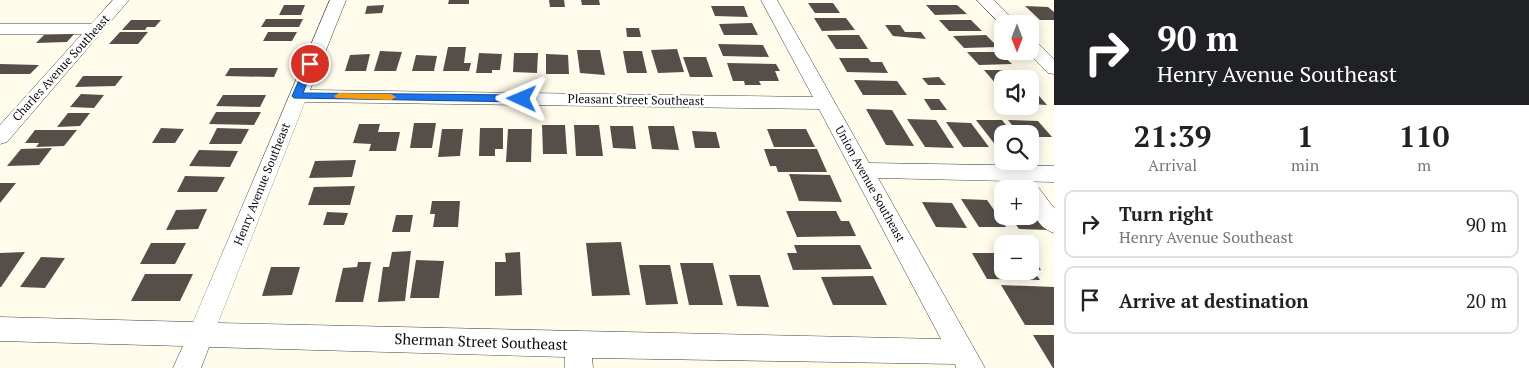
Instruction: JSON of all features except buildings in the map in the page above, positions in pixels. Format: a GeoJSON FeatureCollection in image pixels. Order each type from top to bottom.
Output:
{"type":"FeatureCollection","features":[{"type":"Feature","properties":{"kind":"street","name":"Charles Avenue Southeast"},"geometry":{"type":"LineString","coordinates":[[0,137],[121,0]]}},
{"type":"Feature","properties":{"kind":"street","name":"Henry Avenue Southeast"},"geometry":{"type":"LineString","coordinates":[[187,368],[338,0]]}},
{"type":"Feature","properties":{"kind":"street","name":"Union Avenue Southeast"},"geometry":{"type":"LineString","coordinates":[[769,0],[966,360]]}},
{"type":"Feature","properties":{"kind":"street"},"geometry":{"type":"LineString","coordinates":[[985,0],[1000,15]]}},
{"type":"Feature","properties":{"kind":"street"},"geometry":{"type":"LineString","coordinates":[[0,29],[96,29]]}},
{"type":"Feature","properties":{"kind":"street"},"geometry":{"type":"LineString","coordinates":[[1039,54],[1054,68]]}},
{"type":"Feature","properties":{"kind":"street","name":"Pleasant Street Southeast"},"geometry":{"type":"LineString","coordinates":[[297,96],[825,103]]}},
{"type":"Feature","properties":{"kind":"street"},"geometry":{"type":"LineString","coordinates":[[862,170],[1007,180]]}},
{"type":"Feature","properties":{"kind":"street"},"geometry":{"type":"LineString","coordinates":[[1026,180],[1054,174]]}},
{"type":"Feature","properties":{"kind":"street"},"geometry":{"type":"LineString","coordinates":[[1039,205],[1054,224]]}},
{"type":"Feature","properties":{"kind":"street","name":"Sherman Street Southeast"},"geometry":{"type":"LineString","coordinates":[[0,329],[202,334],[578,356],[966,360]]}},
{"type":"Feature","properties":{"kind":"slow traffic"},"geometry":{"type":"LineString","coordinates":[[339,96],[391,97]]}},
{"type":"Feature","properties":{"kind":"route"},"geometry":{"type":"LineString","coordinates":[[310,64],[297,96],[522,99]]}}]}
